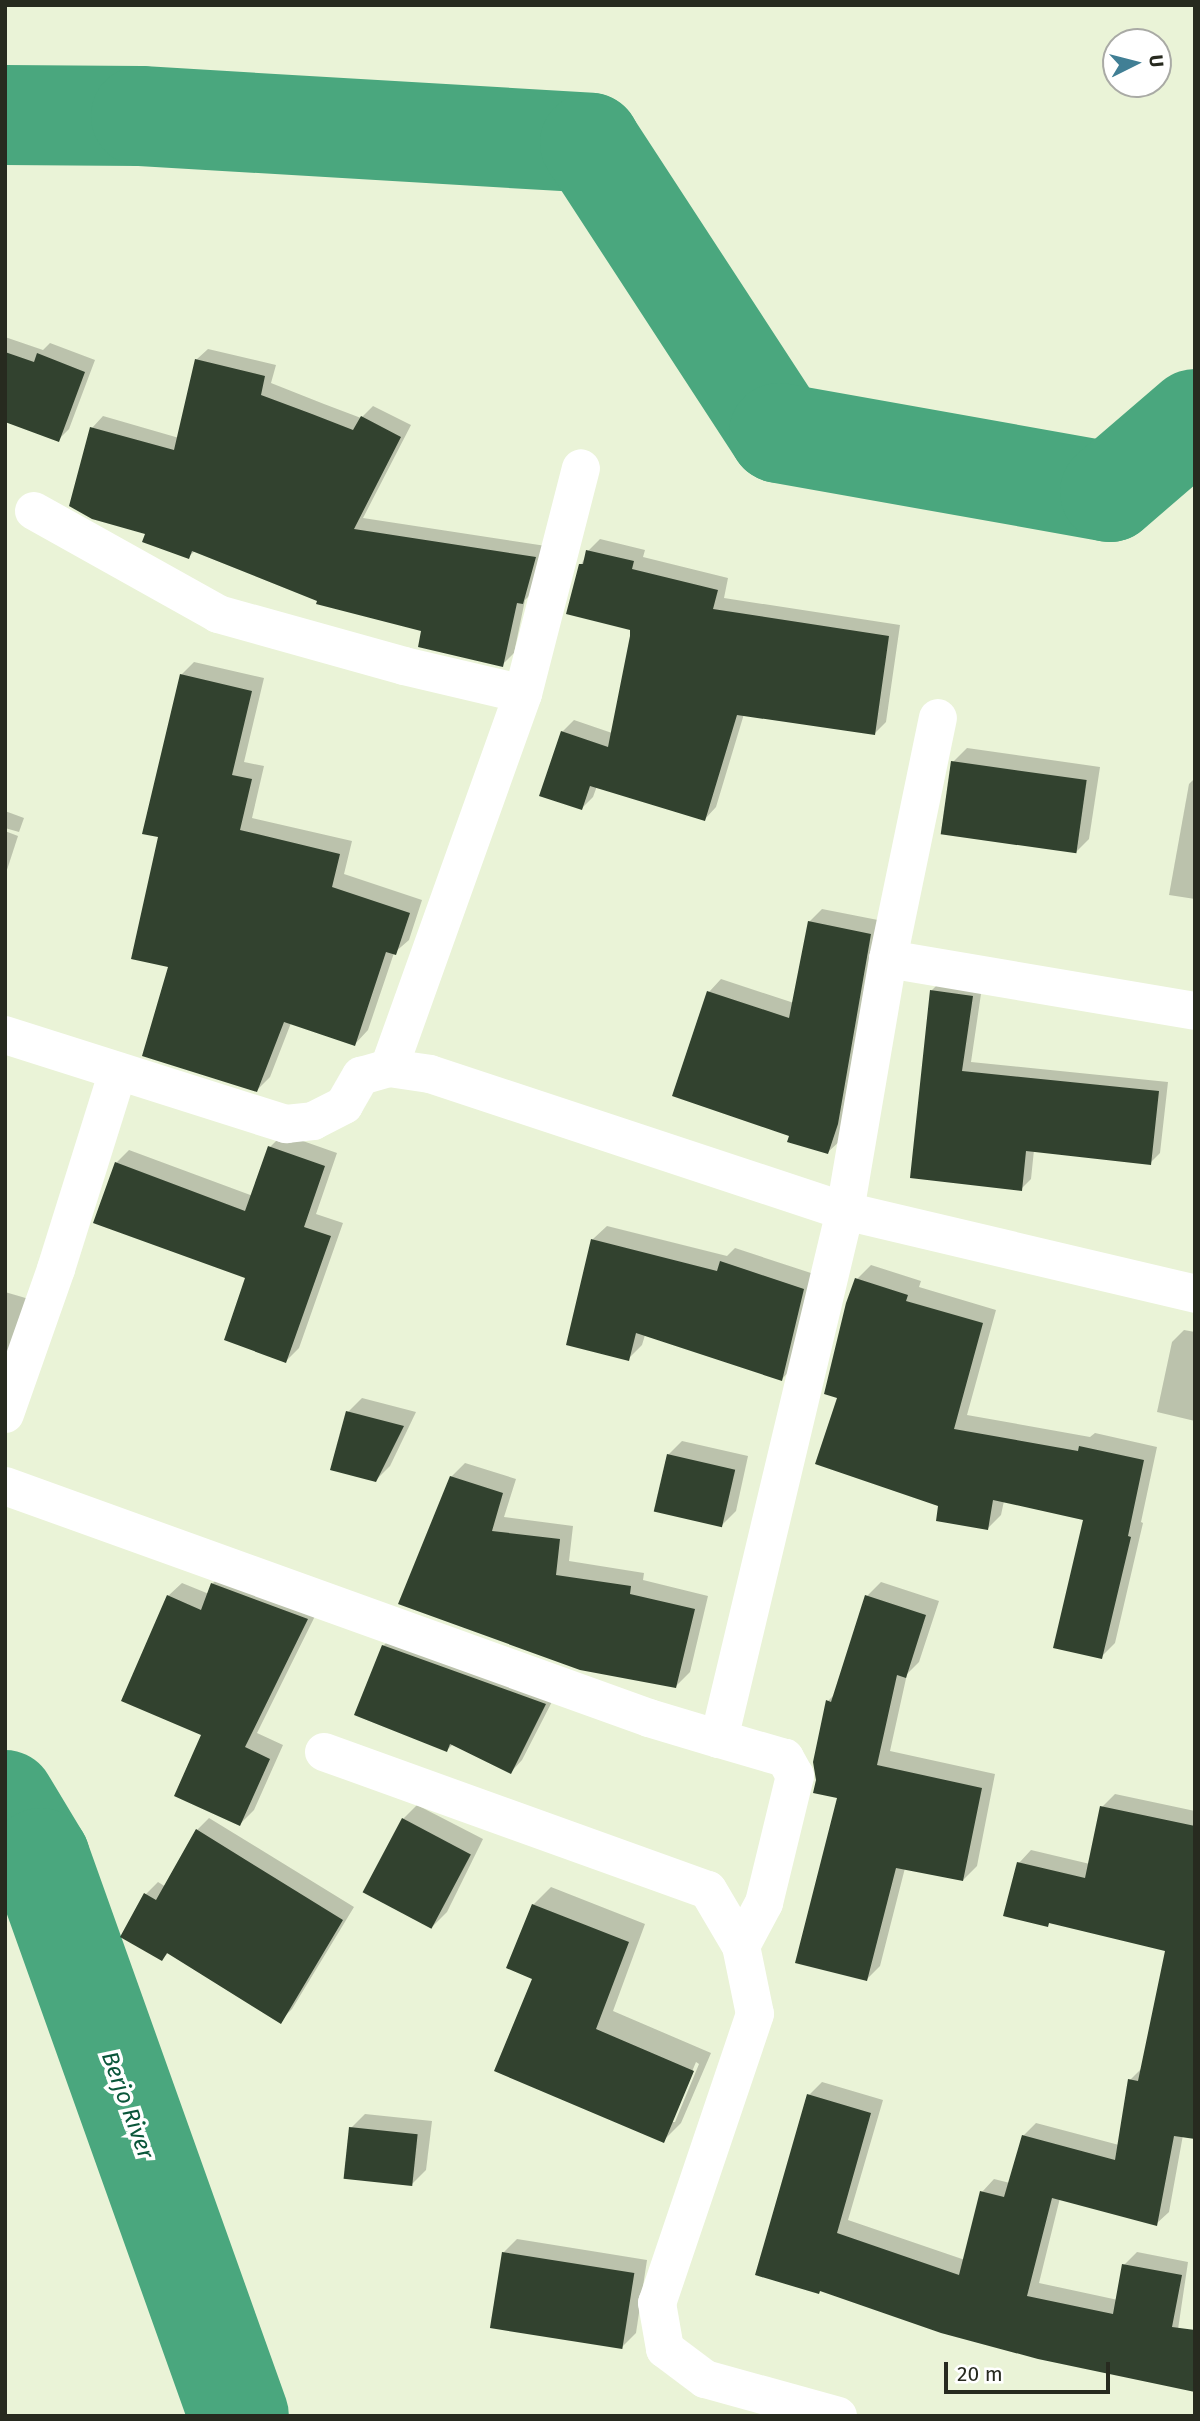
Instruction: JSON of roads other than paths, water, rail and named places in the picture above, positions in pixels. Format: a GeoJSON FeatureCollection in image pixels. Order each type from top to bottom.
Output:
{"type":"FeatureCollection","features":[{"type":"Feature","properties":{"kind":"street"},"geometry":{"type":"LineString","coordinates":[[389,1068],[523,694],[581,468]]}},
{"type":"Feature","properties":{"kind":"street"},"geometry":{"type":"LineString","coordinates":[[34,511],[218,614],[404,666],[523,694]]}},
{"type":"Feature","properties":{"kind":"street"},"geometry":{"type":"LineString","coordinates":[[719,1738],[845,1211],[888,959],[938,718]]}},
{"type":"Feature","properties":{"kind":"street"},"geometry":{"type":"LineString","coordinates":[[888,959],[1195,1011]]}},
{"type":"Feature","properties":{"kind":"street"},"geometry":{"type":"LineString","coordinates":[[5,1035],[286,1124],[313,1121],[344,1105],[361,1076],[389,1068],[430,1074],[845,1211],[1195,1294]]}},
{"type":"Feature","properties":{"kind":"street"},"geometry":{"type":"LineString","coordinates":[[5,1414],[56,1269],[118,1070]]}},
{"type":"Feature","properties":{"kind":"street"},"geometry":{"type":"LineString","coordinates":[[5,1486],[649,1718],[785,1758],[795,1776],[764,1903],[741,1946]]}},
{"type":"Feature","properties":{"kind":"street"},"geometry":{"type":"LineString","coordinates":[[324,1752],[708,1890],[741,1946],[755,2014],[657,2303],[665,2349],[705,2379],[838,2416]]}},
{"type":"Feature","properties":{"kind":"waterway"},"geometry":{"type":"LineString","coordinates":[[5,115],[141,116],[590,143],[779,433],[1110,492],[1195,419]]}},
{"type":"Feature","properties":{"kind":"waterway","name":"Berjo River"},"geometry":{"type":"LineString","coordinates":[[5,1800],[40,1858],[239,2416]]}}]}
